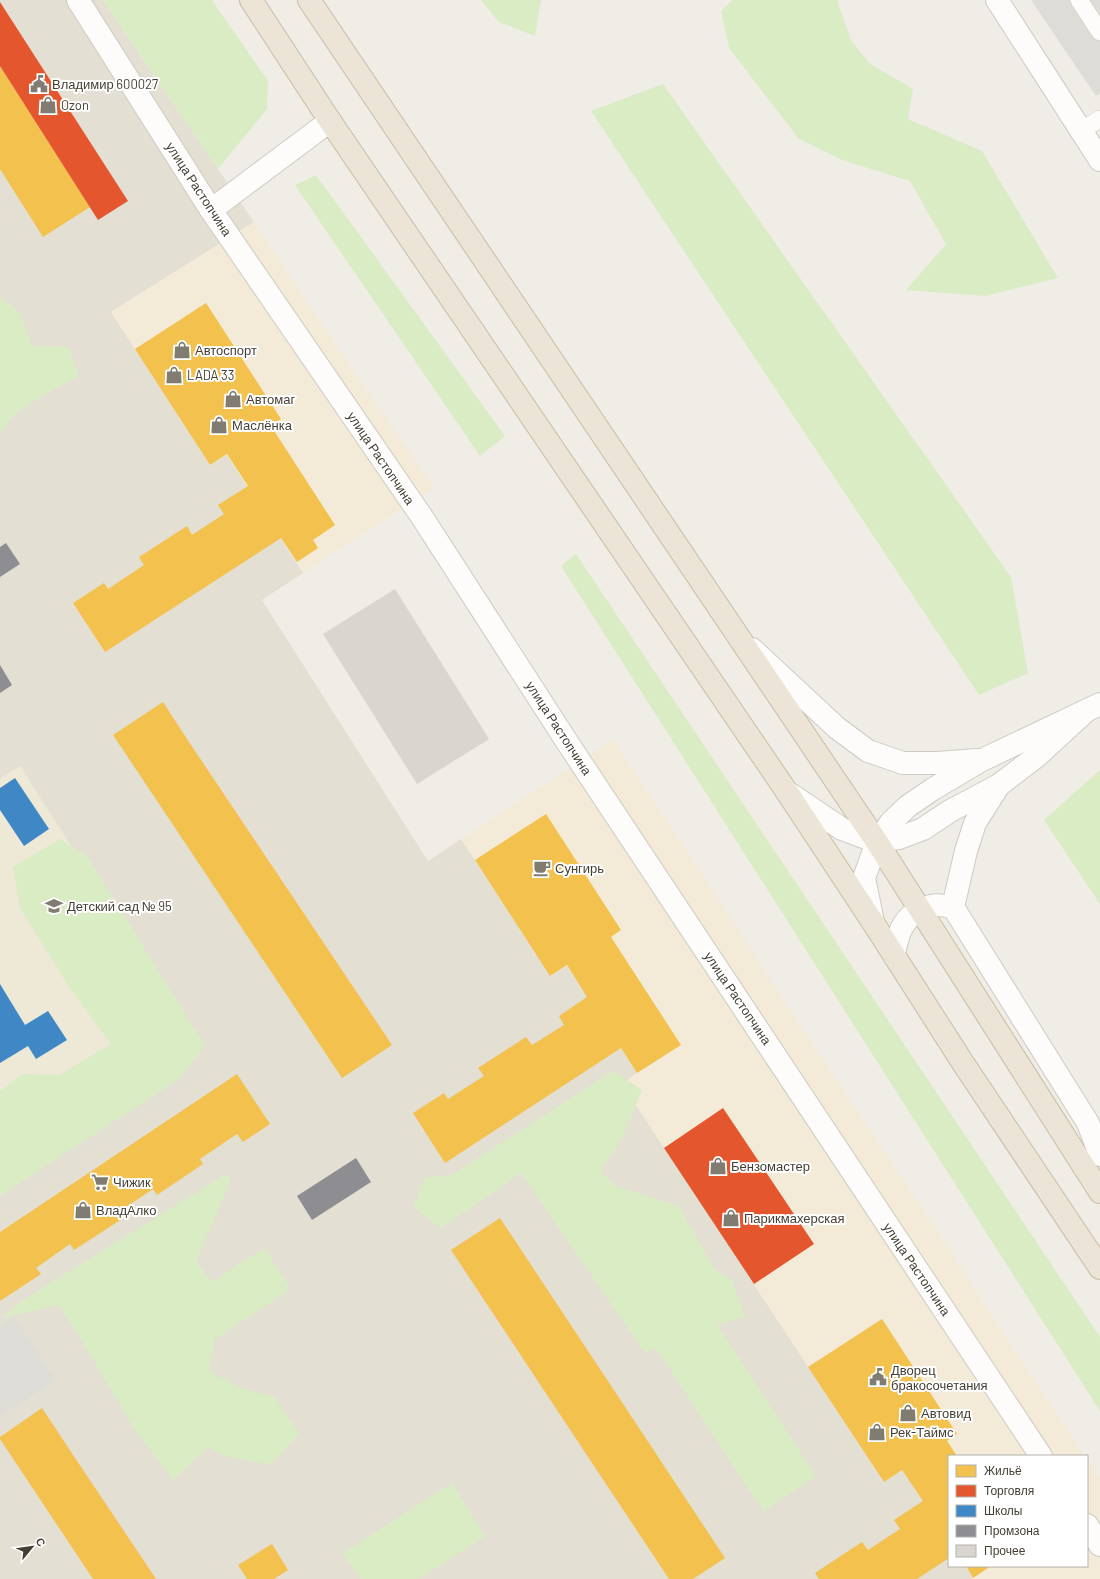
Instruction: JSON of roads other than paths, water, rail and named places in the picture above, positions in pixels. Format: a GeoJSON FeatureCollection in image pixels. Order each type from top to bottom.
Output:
{"type":"FeatureCollection","features":[{"type":"Feature","properties":{"kind":"highway"},"geometry":{"type":"LineString","coordinates":[[251,0],[330,121],[787,792],[963,1063],[1100,1268]]}},
{"type":"Feature","properties":{"kind":"highway"},"geometry":{"type":"LineString","coordinates":[[309,0],[877,842],[1100,1192]]}},
{"type":"Feature","properties":{"kind":"street","name":"улица Растопчина"},"geometry":{"type":"LineString","coordinates":[[78,0],[211,210],[422,517],[569,745],[1040,1455]]}},
{"type":"Feature","properties":{"kind":"street"},"geometry":{"type":"LineString","coordinates":[[997,0],[1100,160]]}},
{"type":"Feature","properties":{"kind":"street"},"geometry":{"type":"LineString","coordinates":[[211,210],[330,121]]}},
{"type":"Feature","properties":{"kind":"street"},"geometry":{"type":"LineString","coordinates":[[737,635],[837,728],[868,751],[903,763],[937,763],[982,760]]}},
{"type":"Feature","properties":{"kind":"street"},"geometry":{"type":"LineString","coordinates":[[787,792],[842,829],[877,842],[899,838],[923,829],[950,811],[998,785],[1036,757],[1093,708]]}},
{"type":"Feature","properties":{"kind":"street"},"geometry":{"type":"LineString","coordinates":[[874,924],[864,878],[877,842],[891,822],[908,806],[933,789],[982,760],[1093,708]]}},
{"type":"Feature","properties":{"kind":"street"},"geometry":{"type":"LineString","coordinates":[[998,785],[975,823],[966,850],[953,907],[1088,1124],[1100,1155]]}},
{"type":"Feature","properties":{"kind":"street"},"geometry":{"type":"LineString","coordinates":[[894,955],[897,936],[905,921],[921,910],[932,906],[953,907]]}},
{"type":"Feature","properties":{"kind":"street"},"geometry":{"type":"LineString","coordinates":[[1088,1527],[1100,1545]]}},
{"type":"Feature","properties":{"kind":"lane"},"geometry":{"type":"LineString","coordinates":[[1079,0],[1100,32]]}},
{"type":"Feature","properties":{"kind":"lane"},"geometry":{"type":"LineString","coordinates":[[1081,131],[1100,119]]}},
{"type":"Feature","properties":{"kind":"place","name":"Владимир 600027"},"geometry":{"type":"Point","coordinates":[39,84]}},
{"type":"Feature","properties":{"kind":"place","name":"Ozon"},"geometry":{"type":"Point","coordinates":[48,105]}},
{"type":"Feature","properties":{"kind":"place","name":"Автоспорт"},"geometry":{"type":"Point","coordinates":[182,350]}},
{"type":"Feature","properties":{"kind":"place","name":"LADA 33"},"geometry":{"type":"Point","coordinates":[174,375]}},
{"type":"Feature","properties":{"kind":"place","name":"Автомаг"},"geometry":{"type":"Point","coordinates":[233,399]}},
{"type":"Feature","properties":{"kind":"place","name":"Маслёнка"},"geometry":{"type":"Point","coordinates":[219,425]}},
{"type":"Feature","properties":{"kind":"place","name":"Сунгирь"},"geometry":{"type":"Point","coordinates":[542,868]}},
{"type":"Feature","properties":{"kind":"place","name":"Детский сад № 95"},"geometry":{"type":"Point","coordinates":[54,906]}},
{"type":"Feature","properties":{"kind":"place","name":"Бензомастер"},"geometry":{"type":"Point","coordinates":[718,1166]}},
{"type":"Feature","properties":{"kind":"place","name":"Чижик"},"geometry":{"type":"Point","coordinates":[100,1182]}},
{"type":"Feature","properties":{"kind":"place","name":"ВладАлко"},"geometry":{"type":"Point","coordinates":[83,1210]}},
{"type":"Feature","properties":{"kind":"place","name":"Парикмахерская"},"geometry":{"type":"Point","coordinates":[731,1218]}},
{"type":"Feature","properties":{"kind":"place","name":"Дворец бракосочетания"},"geometry":{"type":"Point","coordinates":[878,1377]}},
{"type":"Feature","properties":{"kind":"place","name":"Автовид"},"geometry":{"type":"Point","coordinates":[908,1413]}},
{"type":"Feature","properties":{"kind":"place","name":"Рек-Таймс"},"geometry":{"type":"Point","coordinates":[877,1432]}}]}
